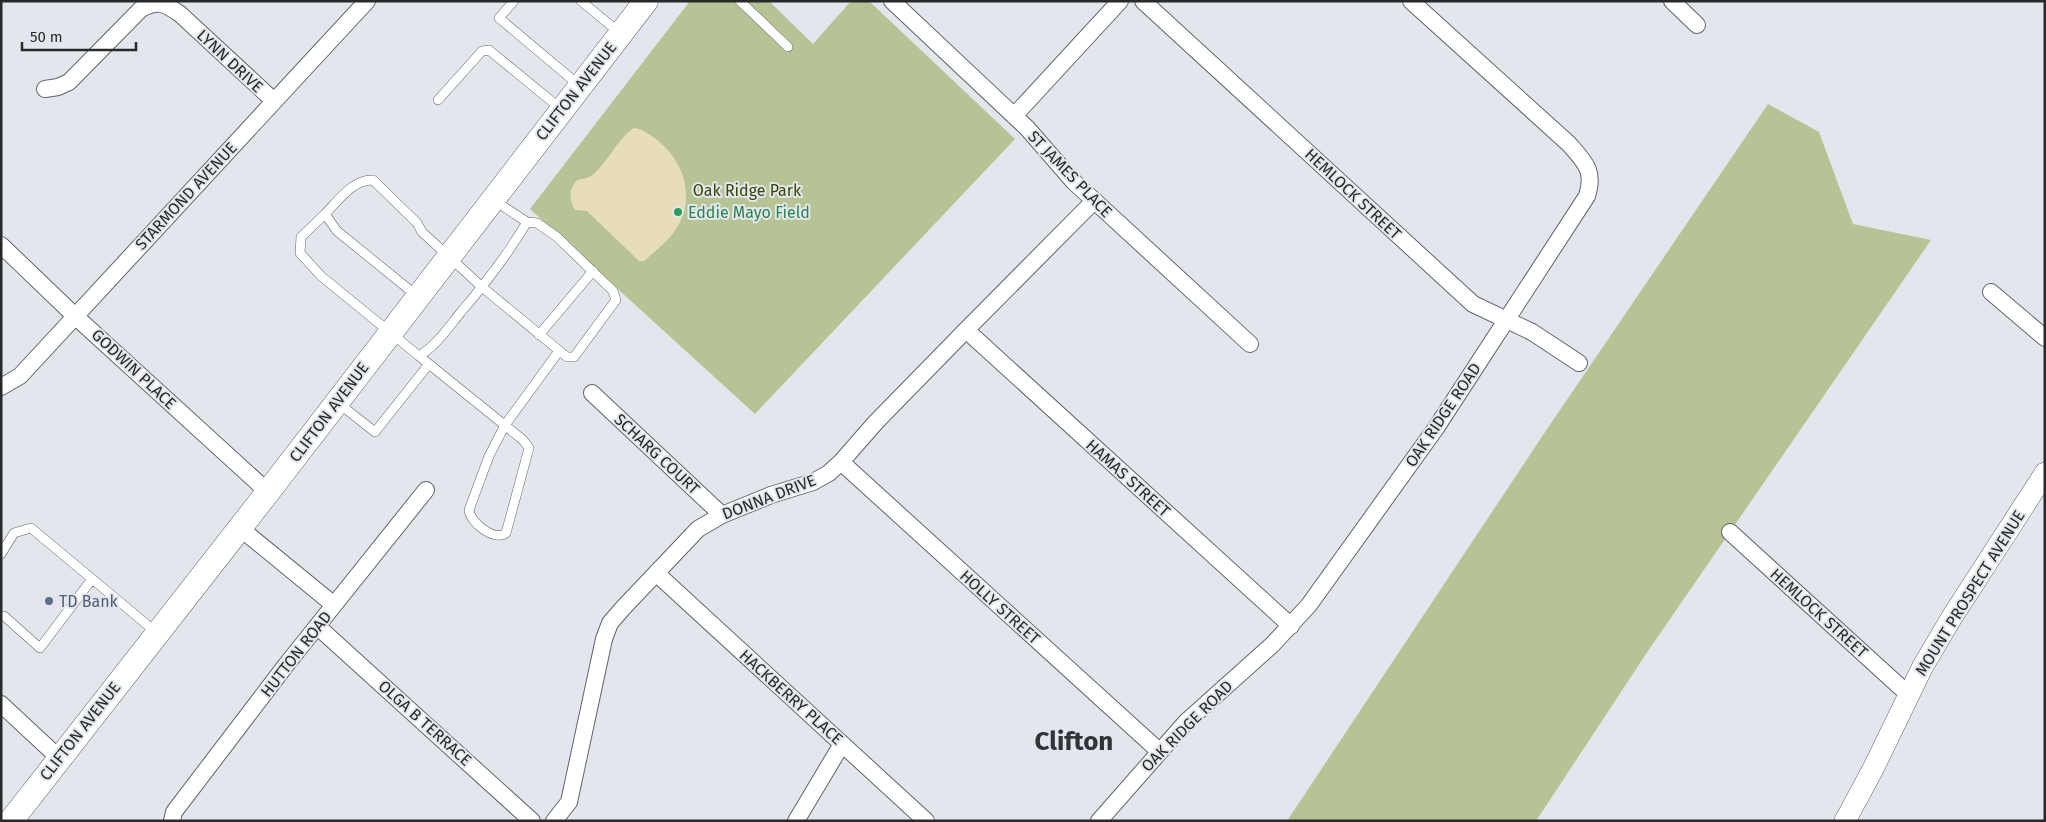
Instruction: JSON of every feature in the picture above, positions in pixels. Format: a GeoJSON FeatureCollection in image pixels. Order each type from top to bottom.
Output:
{"type":"FeatureCollection","features":[{"type":"Feature","properties":{"kind":"main road","name":"CLIFTON AVENUE"},"geometry":{"type":"LineString","coordinates":[[11,821],[268,492],[646,1]]}},
{"type":"Feature","properties":{"kind":"street","name":"STARMOND AVENUE"},"geometry":{"type":"LineString","coordinates":[[1,387],[20,376],[367,1]]}},
{"type":"Feature","properties":{"kind":"street","name":"ST JAMES PLACE"},"geometry":{"type":"LineString","coordinates":[[892,1],[1014,116],[1074,182],[1250,344]]}},
{"type":"Feature","properties":{"kind":"street"},"geometry":{"type":"LineString","coordinates":[[1014,116],[1120,1]]}},
{"type":"Feature","properties":{"kind":"street","name":"HEMLOCK STREET"},"geometry":{"type":"LineString","coordinates":[[1143,1],[1473,304],[1488,313],[1532,332],[1579,363]]}},
{"type":"Feature","properties":{"kind":"street","name":"OAK RIDGE ROAD"},"geometry":{"type":"LineString","coordinates":[[1099,821],[1186,722],[1291,626],[1309,605],[1436,428],[1587,196],[1591,184],[1590,172],[1582,158],[1569,144],[1411,1]]}},
{"type":"Feature","properties":{"kind":"street"},"geometry":{"type":"LineString","coordinates":[[1672,1],[1697,24]]}},
{"type":"Feature","properties":{"kind":"street","name":"LYNN DRIVE"},"geometry":{"type":"LineString","coordinates":[[45,89],[58,87],[69,82],[141,9],[153,3],[168,6],[180,14],[274,101]]}},
{"type":"Feature","properties":{"kind":"street","name":"DONNA DRIVE"},"geometry":{"type":"LineString","coordinates":[[554,821],[568,802],[604,638],[610,623],[698,529],[722,515],[770,495],[813,482],[841,462],[876,422],[1094,201]]}},
{"type":"Feature","properties":{"kind":"street","name":"GODWIN PLACE"},"geometry":{"type":"LineString","coordinates":[[1,245],[75,316],[268,492]]}},
{"type":"Feature","properties":{"kind":"street"},"geometry":{"type":"LineString","coordinates":[[1991,292],[2045,338]]}},
{"type":"Feature","properties":{"kind":"street","name":"HAMAS STREET"},"geometry":{"type":"LineString","coordinates":[[966,330],[1291,626]]}},
{"type":"Feature","properties":{"kind":"street","name":"SCHARG COURT"},"geometry":{"type":"LineString","coordinates":[[592,393],[722,515]]}},
{"type":"Feature","properties":{"kind":"street","name":"HOLLY STREET"},"geometry":{"type":"LineString","coordinates":[[841,462],[1159,751]]}},
{"type":"Feature","properties":{"kind":"street","name":"MOUNT PROSPECT AVENUE"},"geometry":{"type":"LineString","coordinates":[[1845,821],[1873,769],[1922,666],[2045,473]]}},
{"type":"Feature","properties":{"kind":"street","name":"HUTTON ROAD"},"geometry":{"type":"LineString","coordinates":[[172,821],[174,812],[317,626],[426,490]]}},
{"type":"Feature","properties":{"kind":"street"},"geometry":{"type":"LineString","coordinates":[[240,528],[334,605]]}},
{"type":"Feature","properties":{"kind":"street","name":"HEMLOCK STREET"},"geometry":{"type":"LineString","coordinates":[[1730,532],[1909,695]]}},
{"type":"Feature","properties":{"kind":"street","name":"HACKBERRY PLACE"},"geometry":{"type":"LineString","coordinates":[[656,573],[926,821]]}},
{"type":"Feature","properties":{"kind":"street","name":"OLGA B TERRACE"},"geometry":{"type":"LineString","coordinates":[[317,626],[532,821]]}},
{"type":"Feature","properties":{"kind":"street"},"geometry":{"type":"LineString","coordinates":[[1,704],[59,758]]}},
{"type":"Feature","properties":{"kind":"street"},"geometry":{"type":"LineString","coordinates":[[796,821],[842,744]]}},
{"type":"Feature","properties":{"kind":"lane"},"geometry":{"type":"LineString","coordinates":[[514,1],[499,18],[580,86]]}},
{"type":"Feature","properties":{"kind":"lane"},"geometry":{"type":"LineString","coordinates":[[581,1],[620,34]]}},
{"type":"Feature","properties":{"kind":"lane"},"geometry":{"type":"LineString","coordinates":[[740,1],[788,47]]}},
{"type":"Feature","properties":{"kind":"lane"},"geometry":{"type":"LineString","coordinates":[[438,100],[482,51],[489,50],[562,109]]}},
{"type":"Feature","properties":{"kind":"lane"},"geometry":{"type":"LineString","coordinates":[[492,199],[527,222],[537,223],[557,237],[613,291],[616,300],[574,356],[567,357],[482,288],[422,232],[417,222],[373,180],[364,180],[350,188],[301,237],[300,253],[322,276],[419,356],[505,425],[524,440],[529,448],[506,533],[502,536],[490,534],[469,515],[469,510],[489,456],[505,425],[559,351]]}},
{"type":"Feature","properties":{"kind":"lane"},"geometry":{"type":"LineString","coordinates":[[325,214],[337,231],[418,297]]}},
{"type":"Feature","properties":{"kind":"lane"},"geometry":{"type":"LineString","coordinates":[[419,356],[432,347],[482,288],[527,222]]}},
{"type":"Feature","properties":{"kind":"lane"},"geometry":{"type":"LineString","coordinates":[[539,335],[593,271]]}},
{"type":"Feature","properties":{"kind":"lane"},"geometry":{"type":"LineString","coordinates":[[337,402],[375,432],[429,364]]}},
{"type":"Feature","properties":{"kind":"lane"},"geometry":{"type":"LineString","coordinates":[[1,554],[14,533],[31,528],[157,634]]}},
{"type":"Feature","properties":{"kind":"lane"},"geometry":{"type":"LineString","coordinates":[[4,616],[40,648],[92,579]]}},
{"type":"Feature","properties":{"kind":"green space","name":"Oak Ridge Park"},"geometry":{"type":"Polygon","coordinates":[[[690,1],[769,1],[813,44],[851,1],[869,1],[1015,139],[755,414],[530,209],[690,1]]]}},
{"type":"Feature","properties":{"kind":"green space"},"geometry":{"type":"Polygon","coordinates":[[[1768,104],[1819,132],[1853,224],[1931,240],[1648,651],[1536,821],[1287,821],[1543,435],[1768,104]]]}},
{"type":"Feature","properties":{"kind":"sand"},"geometry":{"type":"Polygon","coordinates":[[[634,128],[655,138],[666,148],[679,167],[686,189],[684,211],[680,222],[667,240],[644,261],[639,261],[587,211],[575,210],[570,197],[572,187],[576,182],[591,176],[597,171],[622,139],[634,128]]]}},
{"type":"Feature","properties":{"kind":"place","name":"Eddie Mayo Field"},"geometry":{"type":"Point","coordinates":[678,212]}},
{"type":"Feature","properties":{"kind":"place","name":"TD Bank"},"geometry":{"type":"Point","coordinates":[49,601]}},
{"type":"Feature","properties":{"kind":"district","name":"Clifton"},"geometry":{"type":"Point","coordinates":[1074,741]}}]}
